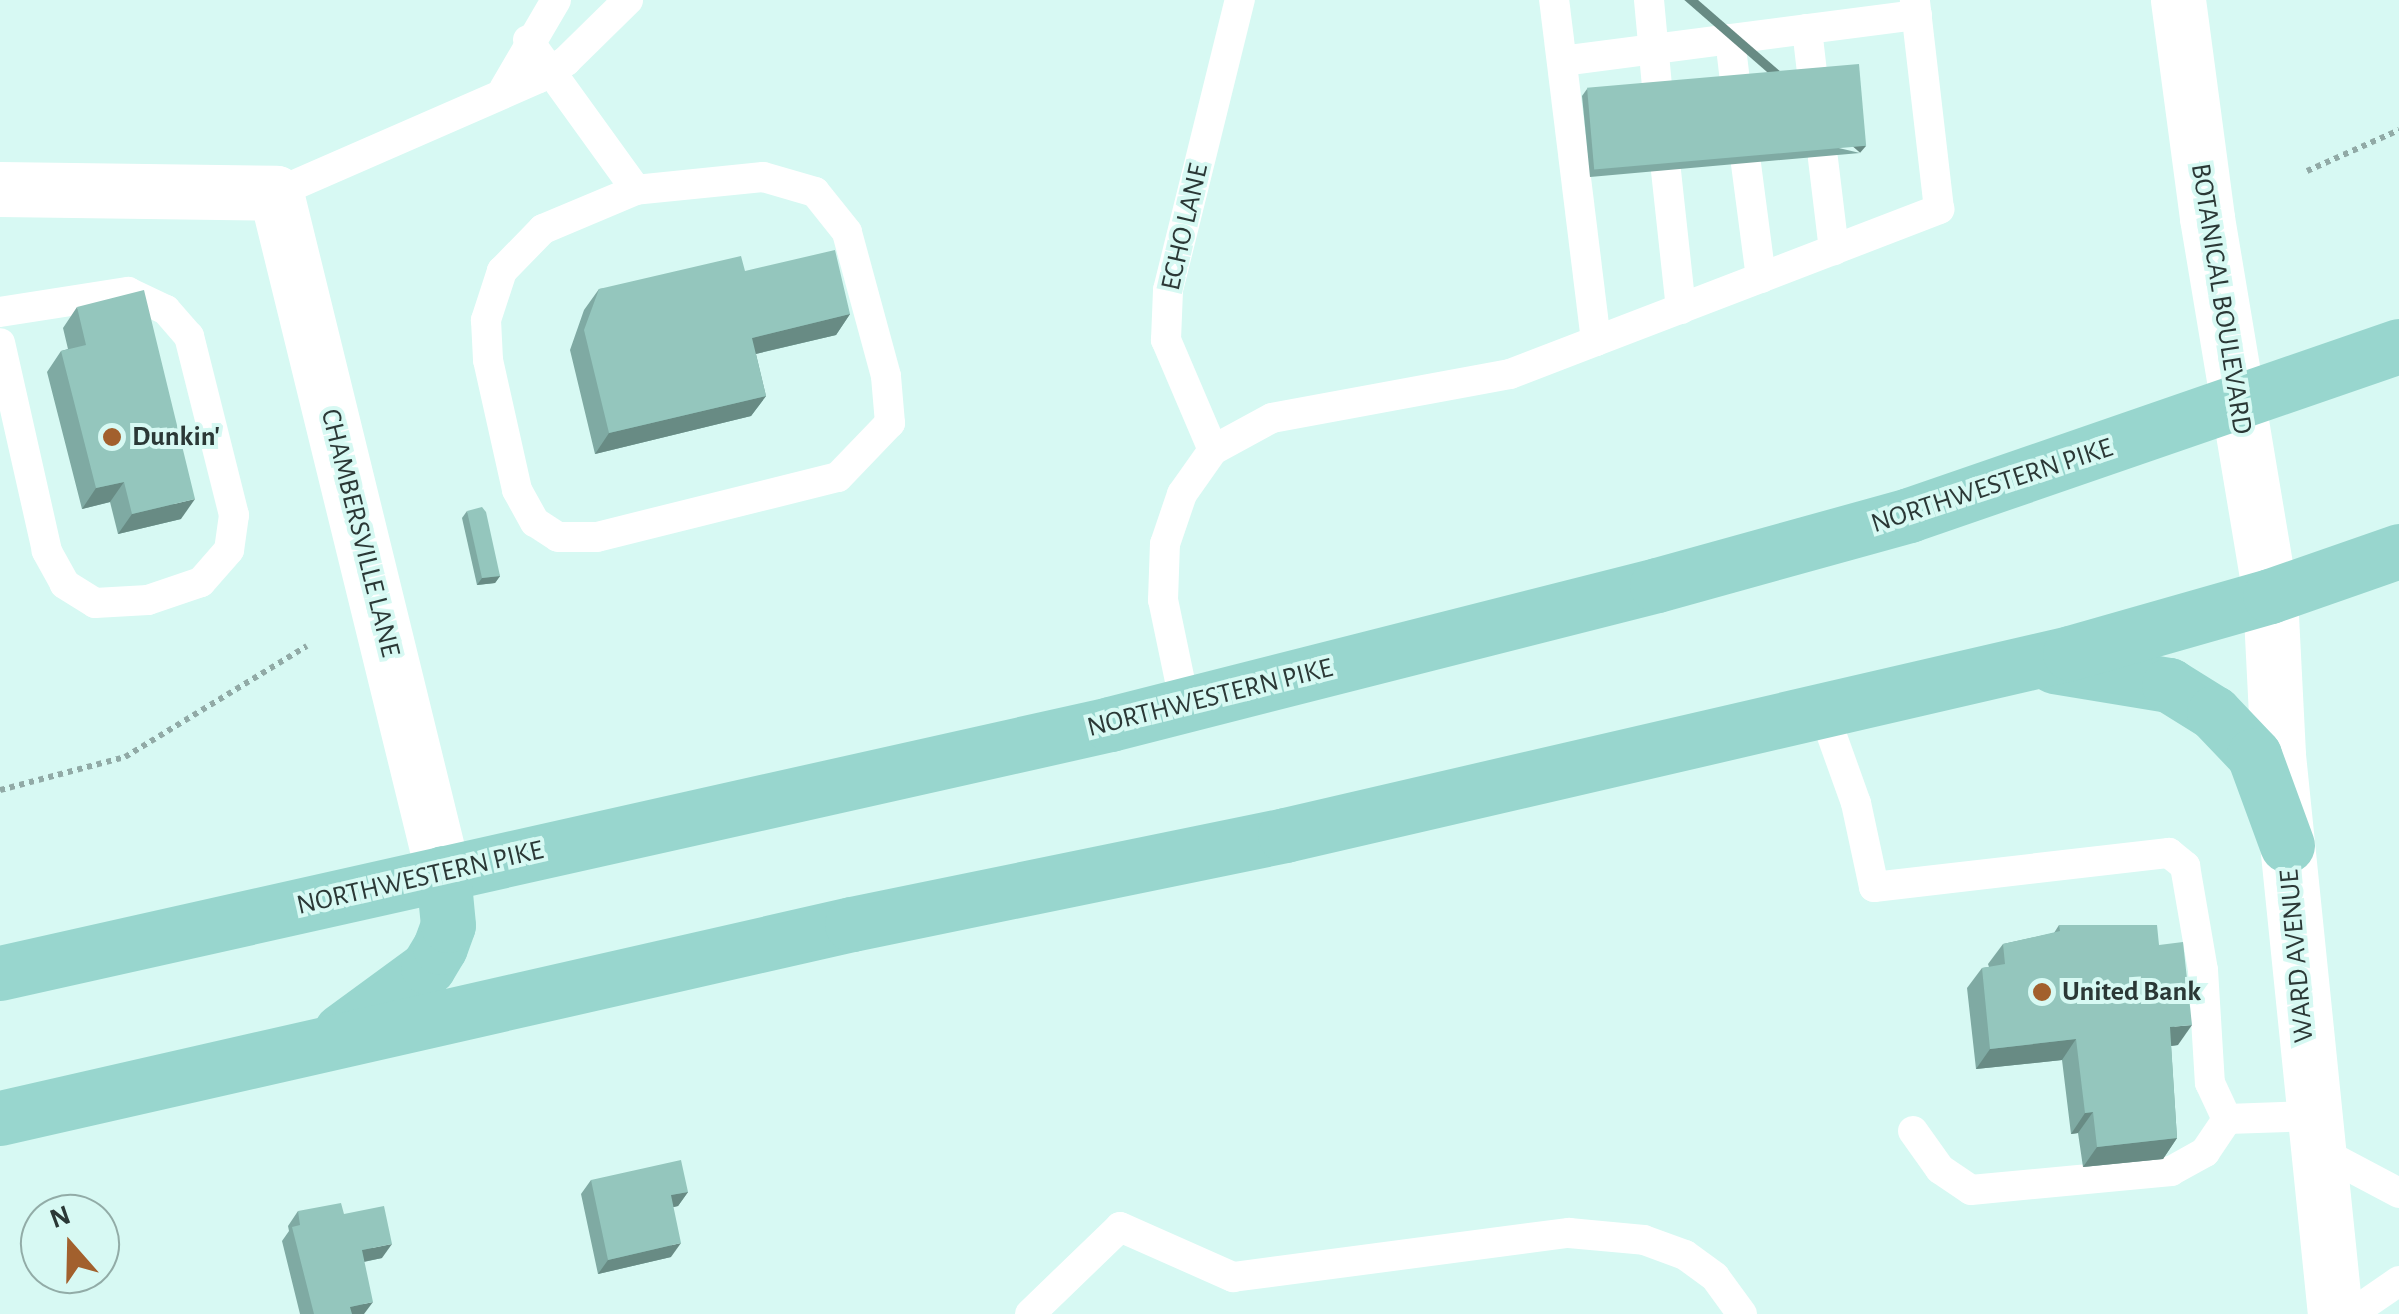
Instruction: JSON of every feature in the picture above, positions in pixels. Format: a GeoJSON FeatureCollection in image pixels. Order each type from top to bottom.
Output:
{"type":"FeatureCollection","features":[{"type":"Feature","properties":{"kind":"main road","name":"NORTHWESTERN PIKE"},"geometry":{"type":"LineString","coordinates":[[0,974],[1185,704],[1910,515],[2238,405],[2399,346]]}},
{"type":"Feature","properties":{"kind":"main road"},"geometry":{"type":"LineString","coordinates":[[0,1118],[2031,662],[2270,596],[2399,551]]}},
{"type":"Feature","properties":{"kind":"main road"},"geometry":{"type":"LineString","coordinates":[[2031,662],[2169,684],[2214,713],[2254,755],[2286,845]]}},
{"type":"Feature","properties":{"kind":"main road"},"geometry":{"type":"LineString","coordinates":[[324,1044],[428,967],[448,925],[444,872]]}},
{"type":"Feature","properties":{"kind":"street","name":"BOTANICAL BOULEVARD"},"geometry":{"type":"LineString","coordinates":[[2178,0],[2270,596]]}},
{"type":"Feature","properties":{"kind":"street"},"geometry":{"type":"LineString","coordinates":[[0,189],[276,192]]}},
{"type":"Feature","properties":{"kind":"street","name":"CHAMBERSVILLE LANE"},"geometry":{"type":"LineString","coordinates":[[276,192],[444,872]]}},
{"type":"Feature","properties":{"kind":"street","name":"WARD AVENUE"},"geometry":{"type":"LineString","coordinates":[[2270,596],[2286,845],[2336,1314]]}},
{"type":"Feature","properties":{"kind":"lane"},"geometry":{"type":"LineString","coordinates":[[504,89],[528,40],[556,0]]}},
{"type":"Feature","properties":{"kind":"lane"},"geometry":{"type":"LineString","coordinates":[[276,192],[408,140],[504,89],[550,70],[628,0]]}},
{"type":"Feature","properties":{"kind":"lane","name":"ECHO LANE"},"geometry":{"type":"LineString","coordinates":[[1214,450],[1166,340],[1168,290],[1240,0]]}},
{"type":"Feature","properties":{"kind":"lane"},"geometry":{"type":"LineString","coordinates":[[1554,0],[1596,342]]}},
{"type":"Feature","properties":{"kind":"lane"},"geometry":{"type":"LineString","coordinates":[[1649,0],[1657,86]]}},
{"type":"Feature","properties":{"kind":"lane"},"geometry":{"type":"LineString","coordinates":[[1185,704],[1163,600],[1165,544],[1182,494],[1214,450],[1272,418],[1510,374],[1939,209],[1916,8],[1807,29],[1562,61]]}},
{"type":"Feature","properties":{"kind":"lane"},"geometry":{"type":"LineString","coordinates":[[1807,29],[1812,72]]}},
{"type":"Feature","properties":{"kind":"lane"},"geometry":{"type":"LineString","coordinates":[[1730,39],[1735,81]]}},
{"type":"Feature","properties":{"kind":"lane"},"geometry":{"type":"LineString","coordinates":[[528,40],[636,190]]}},
{"type":"Feature","properties":{"kind":"lane"},"geometry":{"type":"LineString","coordinates":[[1823,159],[1834,250]]}},
{"type":"Feature","properties":{"kind":"lane"},"geometry":{"type":"LineString","coordinates":[[1746,164],[1761,278]]}},
{"type":"Feature","properties":{"kind":"lane"},"geometry":{"type":"LineString","coordinates":[[1666,171],[1681,309]]}},
{"type":"Feature","properties":{"kind":"lane"},"geometry":{"type":"LineString","coordinates":[[763,177],[815,192],[847,232],[886,376],[890,423],[838,477],[597,537],[558,537],[535,522],[517,490],[486,320],[502,271],[543,229],[636,190],[763,177]]}},
{"type":"Feature","properties":{"kind":"lane"},"geometry":{"type":"LineString","coordinates":[[0,312],[128,292],[166,310],[190,336],[234,515],[229,550],[201,582],[148,600],[94,603],[65,584],[48,551],[0,343]]}},
{"type":"Feature","properties":{"kind":"lane"},"geometry":{"type":"LineString","coordinates":[[1823,711],[1856,803],[1874,887],[2086,857],[2170,852],[2185,866],[2203,970],[2210,1083],[2226,1120]]}},
{"type":"Feature","properties":{"kind":"lane"},"geometry":{"type":"LineString","coordinates":[[2226,1120],[2314,1132],[2399,1194]]}},
{"type":"Feature","properties":{"kind":"lane"},"geometry":{"type":"LineString","coordinates":[[1913,1131],[1940,1169],[1971,1190],[2171,1172],[2205,1152],[2226,1120]]}},
{"type":"Feature","properties":{"kind":"lane"},"geometry":{"type":"LineString","coordinates":[[1030,1314],[1120,1226],[1232,1277],[1569,1233],[1644,1240],[1685,1256],[1715,1276],[1742,1314]]}},
{"type":"Feature","properties":{"kind":"lane"},"geometry":{"type":"LineString","coordinates":[[2351,1314],[2399,1281]]}},
{"type":"Feature","properties":{"kind":"path"},"geometry":{"type":"LineString","coordinates":[[2307,171],[2399,130]]}},
{"type":"Feature","properties":{"kind":"path"},"geometry":{"type":"LineString","coordinates":[[0,790],[125,757],[307,646]]}},
{"type":"Feature","properties":{"kind":"building"},"geometry":{"type":"Polygon","coordinates":[[[1859,64],[1866,146],[1594,169],[1587,88],[1859,64]]]}},
{"type":"Feature","properties":{"kind":"building"},"geometry":{"type":"Polygon","coordinates":[[[835,250],[850,314],[752,338],[766,396],[609,433],[584,330],[599,289],[741,256],[745,271],[835,250]]]}},
{"type":"Feature","properties":{"kind":"building","name":"Dunkin'"},"geometry":{"type":"Polygon","coordinates":[[[144,290],[195,499],[132,514],[124,482],[96,488],[61,351],[86,345],[77,307],[144,290]]]}},
{"type":"Feature","properties":{"kind":"building"},"geometry":{"type":"Polygon","coordinates":[[[482,507],[500,576],[482,578],[467,511],[482,507]]]}},
{"type":"Feature","properties":{"kind":"building"},"geometry":{"type":"Polygon","coordinates":[[[2059,925],[2157,925],[2159,945],[2183,942],[2192,1025],[2170,1027],[2177,1138],[2097,1147],[2093,1112],[2085,1113],[2076,1039],[1990,1049],[1982,968],[2005,964],[2003,944],[2060,931],[2059,925]]]}},
{"type":"Feature","properties":{"kind":"building"},"geometry":{"type":"Polygon","coordinates":[[[681,1160],[688,1192],[671,1195],[681,1243],[608,1260],[591,1180],[681,1160]]]}},
{"type":"Feature","properties":{"kind":"building"},"geometry":{"type":"Polygon","coordinates":[[[341,1203],[344,1214],[384,1206],[392,1244],[362,1250],[373,1302],[350,1307],[352,1314],[314,1314],[292,1227],[300,1225],[298,1211],[341,1203]]]}},
{"type":"Feature","properties":{"kind":"place","name":"Dunkin'"},"geometry":{"type":"Point","coordinates":[112,437]}},
{"type":"Feature","properties":{"kind":"place","name":"United Bank"},"geometry":{"type":"Point","coordinates":[2042,992]}}]}
